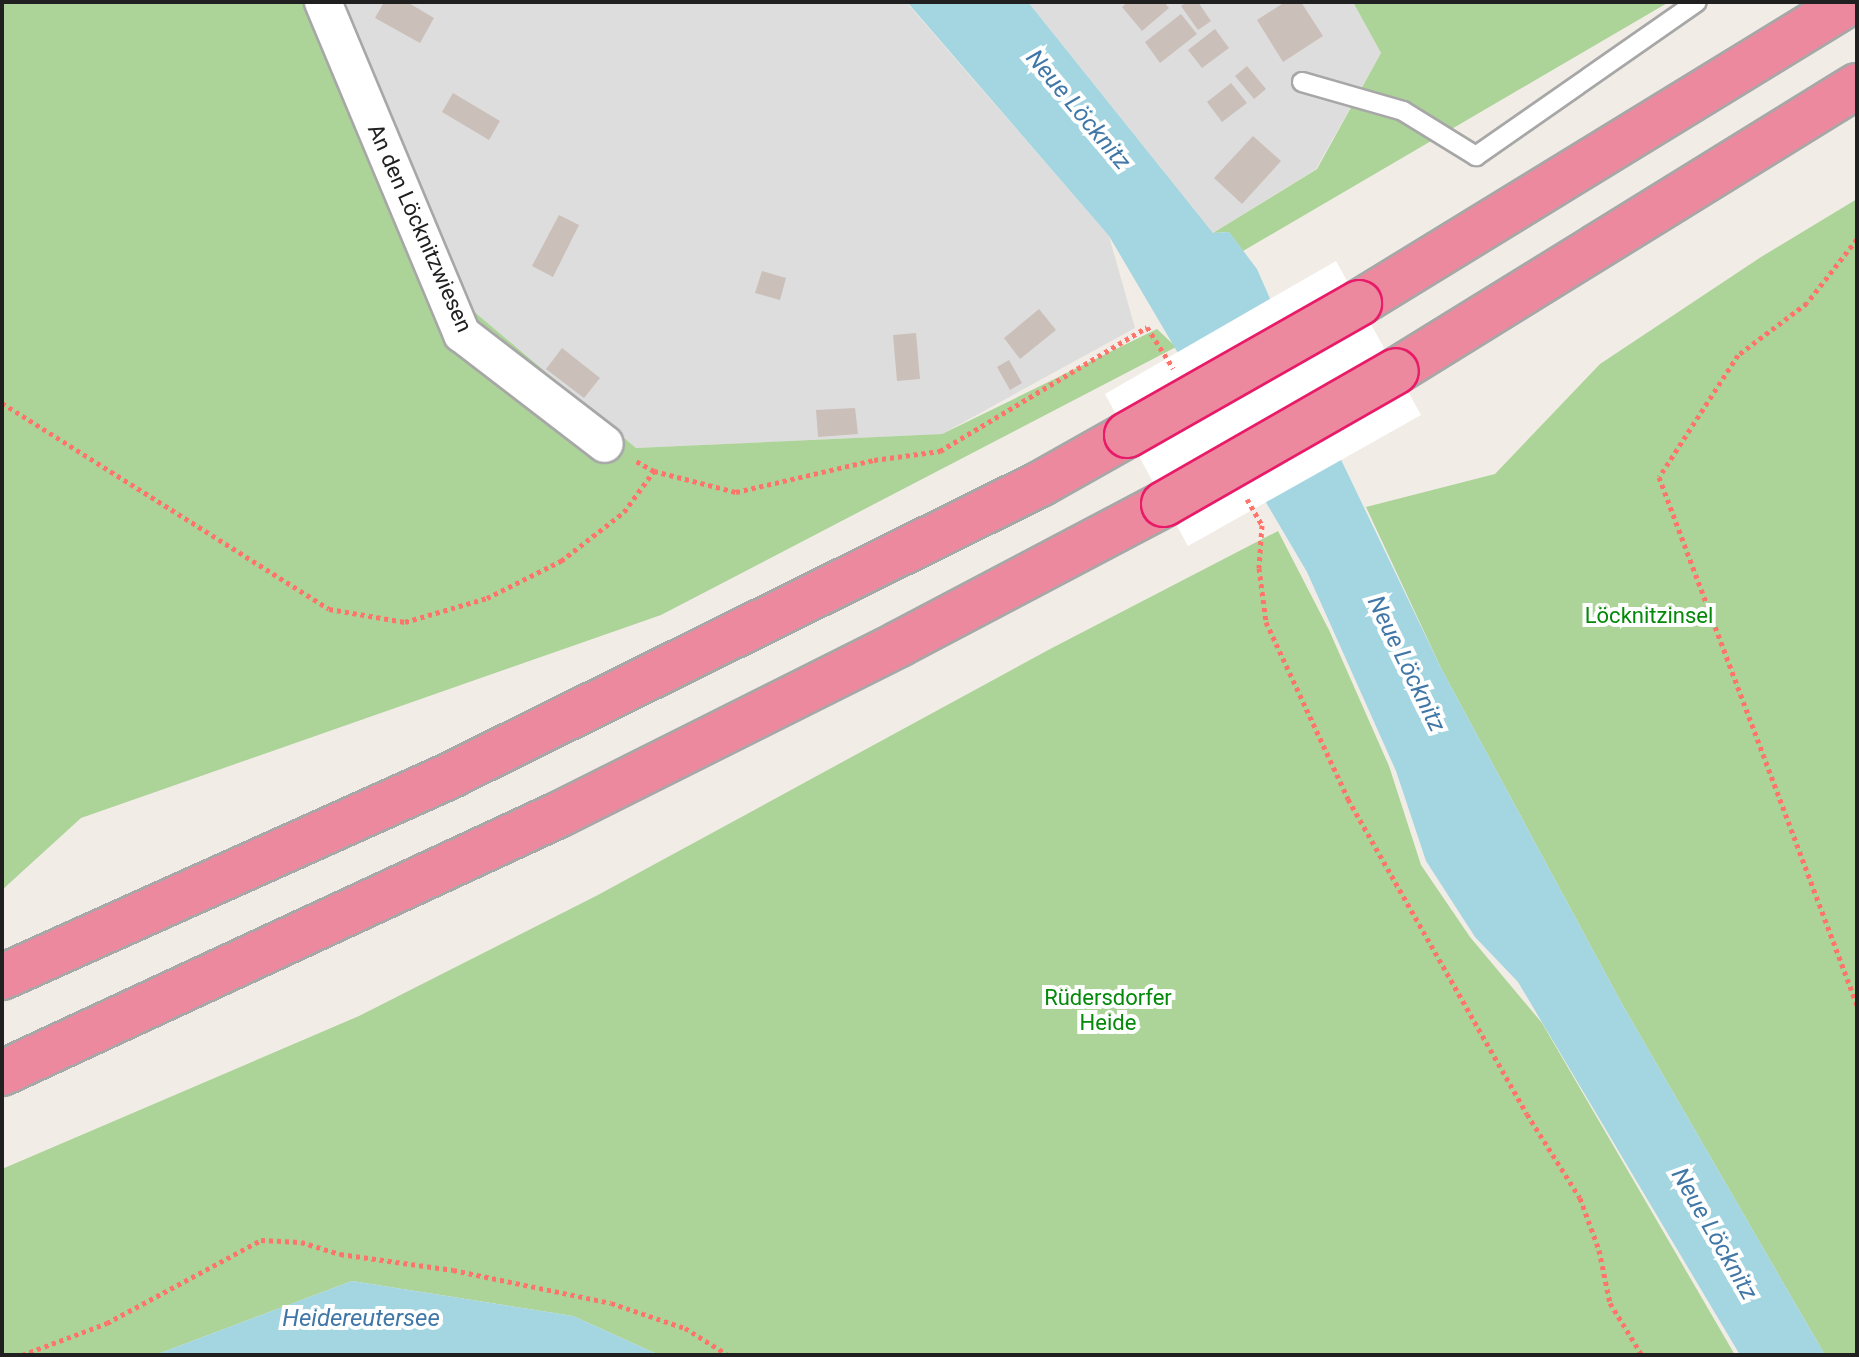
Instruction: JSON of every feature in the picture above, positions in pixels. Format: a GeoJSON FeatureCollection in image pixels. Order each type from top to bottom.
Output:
{"type":"FeatureCollection","features":[{"type":"Feature","properties":{"kind":"highway"},"geometry":{"type":"LineString","coordinates":[[2,977],[453,774],[1040,484],[1359,303],[1850,2]]}},
{"type":"Feature","properties":{"kind":"highway"},"geometry":{"type":"LineString","coordinates":[[2,1073],[560,814],[885,651],[1164,504],[1396,371],[1857,86]]}},
{"type":"Feature","properties":{"kind":"highway"},"geometry":{"type":"LineString","coordinates":[[2,968],[50,956]]}},
{"type":"Feature","properties":{"kind":"street","name":"An den Löcknitzwiesen"},"geometry":{"type":"LineString","coordinates":[[323,2],[462,334],[605,444]]}},
{"type":"Feature","properties":{"kind":"lane"},"geometry":{"type":"LineString","coordinates":[[1302,82],[1403,111],[1476,156],[1697,2]]}},
{"type":"Feature","properties":{"kind":"path"},"geometry":{"type":"LineString","coordinates":[[1857,239],[1807,303],[1738,355],[1659,477],[1857,1005]]}},
{"type":"Feature","properties":{"kind":"path"},"geometry":{"type":"LineString","coordinates":[[605,444],[654,471],[736,492],[874,460],[940,451],[1147,327]]}},
{"type":"Feature","properties":{"kind":"path"},"geometry":{"type":"LineString","coordinates":[[2,403],[329,609],[405,622],[487,598],[561,561],[624,512],[654,471]]}},
{"type":"Feature","properties":{"kind":"path"},"geometry":{"type":"LineString","coordinates":[[1262,525],[1259,568],[1266,622],[1348,799],[1527,1114],[1580,1198],[1599,1250],[1610,1303],[1642,1355]]}},
{"type":"Feature","properties":{"kind":"path"},"geometry":{"type":"LineString","coordinates":[[22,1355],[107,1323],[261,1240],[301,1242],[340,1254],[453,1270],[611,1303],[685,1328],[728,1355]]}},
{"type":"Feature","properties":{"kind":"shaded area"},"geometry":{"type":"Polygon","coordinates":[[[340,2],[906,2],[1109,236],[1135,328],[942,434],[636,448],[465,304],[340,2]]]}},
{"type":"Feature","properties":{"kind":"shaded area"},"geometry":{"type":"Polygon","coordinates":[[[1028,2],[1353,2],[1381,53],[1316,169],[1213,233],[1028,2]]]}},
{"type":"Feature","properties":{"kind":"green space"},"geometry":{"type":"Polygon","coordinates":[[[2,2],[340,2],[465,304],[636,448],[942,434],[1157,329],[1176,347],[661,615],[81,818],[2,890],[2,2]]]}},
{"type":"Feature","properties":{"kind":"green space"},"geometry":{"type":"Polygon","coordinates":[[[1353,2],[1669,2],[1243,251],[1229,232],[1213,233],[1317,169],[1381,53],[1353,2]]]}},
{"type":"Feature","properties":{"kind":"green space","name":"Löcknitzinsel"},"geometry":{"type":"Polygon","coordinates":[[[1857,199],[1857,1355],[1825,1355],[1622,1004],[1442,670],[1366,507],[1495,474],[1600,364],[1761,257],[1857,199]]]}},
{"type":"Feature","properties":{"kind":"green space","name":"Rüdersdorfer Heide"},"geometry":{"type":"Polygon","coordinates":[[[1278,531],[1329,630],[1389,766],[1421,865],[1470,937],[1542,1023],[1735,1355],[659,1355],[573,1316],[352,1281],[155,1355],[2,1355],[2,1169],[359,1016],[596,896],[1052,648],[1278,531]]]}},
{"type":"Feature","properties":{"kind":"water","name":"Neue Löcknitz"},"geometry":{"type":"Polygon","coordinates":[[[907,2],[1028,2],[1213,233],[1229,232],[1257,269],[1334,445],[1442,670],[1622,1004],[1825,1355],[1740,1355],[1518,982],[1475,937],[1426,861],[1396,771],[1307,572],[1109,236],[907,2]]]}},
{"type":"Feature","properties":{"kind":"water","name":"Heidereutersee"},"geometry":{"type":"Polygon","coordinates":[[[352,1281],[573,1316],[659,1355],[155,1355],[352,1281]]]}},
{"type":"Feature","properties":{"kind":"pier"},"geometry":{"type":"Polygon","coordinates":[[[1336,261],[1421,415],[1188,546],[1105,394],[1336,261]]]}},
{"type":"Feature","properties":{"kind":"building"},"geometry":{"type":"Polygon","coordinates":[[[384,2],[407,2],[434,18],[420,43],[375,18],[384,2]]]}},
{"type":"Feature","properties":{"kind":"building"},"geometry":{"type":"Polygon","coordinates":[[[1128,2],[1164,2],[1169,8],[1142,31],[1122,7],[1128,2]]]}},
{"type":"Feature","properties":{"kind":"building"},"geometry":{"type":"Polygon","coordinates":[[[1187,2],[1198,2],[1211,21],[1198,30],[1181,6],[1187,2]]]}},
{"type":"Feature","properties":{"kind":"building"},"geometry":{"type":"Polygon","coordinates":[[[1285,2],[1301,2],[1323,36],[1283,62],[1257,20],[1285,2]]]}},
{"type":"Feature","properties":{"kind":"building"},"geometry":{"type":"Polygon","coordinates":[[[1181,14],[1197,34],[1160,63],[1145,42],[1181,14]]]}},
{"type":"Feature","properties":{"kind":"building"},"geometry":{"type":"Polygon","coordinates":[[[1215,29],[1229,48],[1202,68],[1188,50],[1215,29]]]}},
{"type":"Feature","properties":{"kind":"building"},"geometry":{"type":"Polygon","coordinates":[[[1247,66],[1266,89],[1254,99],[1235,76],[1247,66]]]}},
{"type":"Feature","properties":{"kind":"building"},"geometry":{"type":"Polygon","coordinates":[[[1231,83],[1247,103],[1222,122],[1207,102],[1231,83]]]}},
{"type":"Feature","properties":{"kind":"building"},"geometry":{"type":"Polygon","coordinates":[[[453,93],[500,121],[489,140],[442,112],[453,93]]]}},
{"type":"Feature","properties":{"kind":"building"},"geometry":{"type":"Polygon","coordinates":[[[1253,136],[1281,161],[1242,204],[1214,178],[1253,136]]]}},
{"type":"Feature","properties":{"kind":"building"},"geometry":{"type":"Polygon","coordinates":[[[559,215],[579,225],[553,277],[532,266],[559,215]]]}},
{"type":"Feature","properties":{"kind":"building"},"geometry":{"type":"Polygon","coordinates":[[[762,271],[786,278],[780,300],[755,293],[762,271]]]}},
{"type":"Feature","properties":{"kind":"building"},"geometry":{"type":"Polygon","coordinates":[[[1039,309],[1056,330],[1020,359],[1004,338],[1039,309]]]}},
{"type":"Feature","properties":{"kind":"building"},"geometry":{"type":"Polygon","coordinates":[[[916,333],[920,379],[897,381],[893,335],[916,333]]]}},
{"type":"Feature","properties":{"kind":"building"},"geometry":{"type":"Polygon","coordinates":[[[562,348],[600,378],[584,398],[546,369],[562,348]]]}},
{"type":"Feature","properties":{"kind":"building"},"geometry":{"type":"Polygon","coordinates":[[[1009,360],[1022,383],[1010,390],[997,367],[1009,360]]]}},
{"type":"Feature","properties":{"kind":"building"},"geometry":{"type":"Polygon","coordinates":[[[855,408],[858,434],[818,437],[816,410],[855,408]]]}}]}
